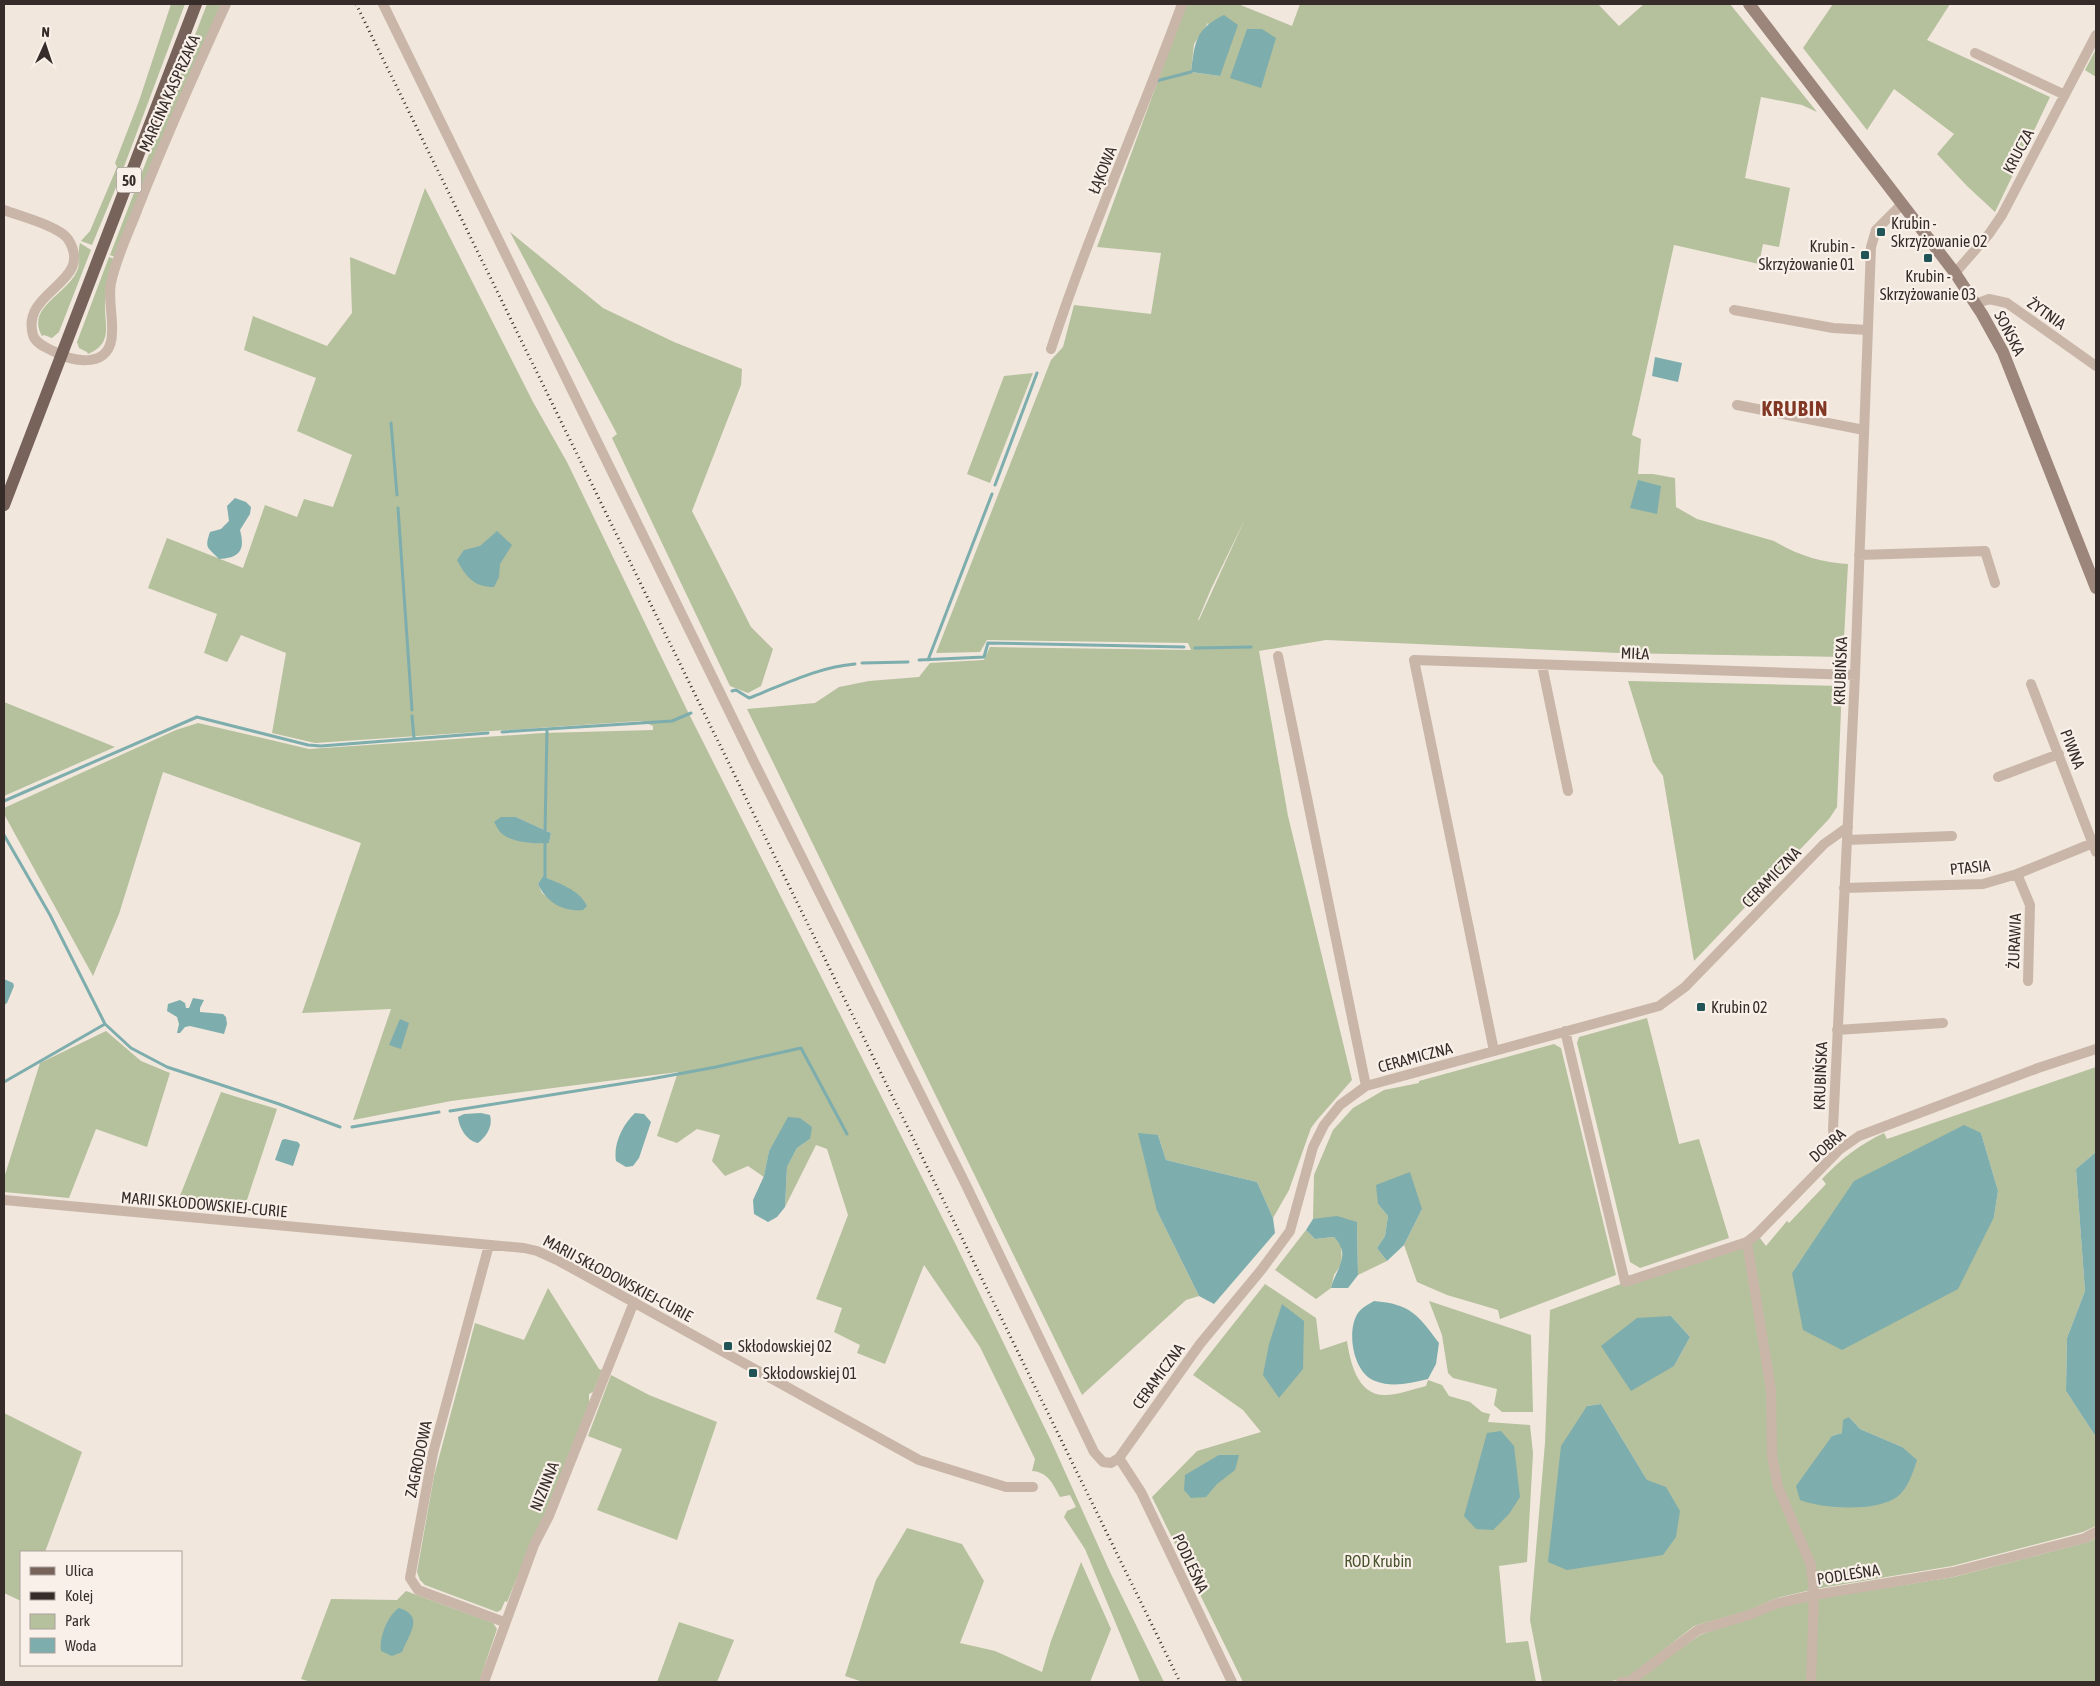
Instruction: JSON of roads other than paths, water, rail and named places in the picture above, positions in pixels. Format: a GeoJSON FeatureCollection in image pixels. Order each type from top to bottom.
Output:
{"type":"FeatureCollection","features":[{"type":"Feature","properties":{"kind":"main road","name":"MARCINA KASPRZAKA"},"geometry":{"type":"LineString","coordinates":[[4,505],[196,4]]}},
{"type":"Feature","properties":{"kind":"street","name":"MARCINA KASPRZAKA"},"geometry":{"type":"LineString","coordinates":[[62,356],[81,361],[90,361],[98,358],[106,351],[112,336],[111,282],[118,261],[156,163],[226,4]]}},
{"type":"Feature","properties":{"kind":"street"},"geometry":{"type":"LineString","coordinates":[[383,4],[754,762],[966,1184],[1094,1452],[1099,1459],[1106,1463],[1119,1458]]}},
{"type":"Feature","properties":{"kind":"street","name":"ŁĄKOWA"},"geometry":{"type":"LineString","coordinates":[[1051,349],[1087,246],[1149,94],[1182,4]]}},
{"type":"Feature","properties":{"kind":"street","name":"SOŃSKA"},"geometry":{"type":"LineString","coordinates":[[1749,4],[1955,272],[1975,304],[2002,352],[2096,588]]}},
{"type":"Feature","properties":{"kind":"street","name":"KRUCZA"},"geometry":{"type":"LineString","coordinates":[[1955,272],[1989,234],[2002,215],[2096,35]]}},
{"type":"Feature","properties":{"kind":"street"},"geometry":{"type":"LineString","coordinates":[[1976,53],[2065,95]]}},
{"type":"Feature","properties":{"kind":"street","name":"KRUBIŃSKA"},"geometry":{"type":"LineString","coordinates":[[1839,1150],[1834,1141],[1833,1129],[1855,675],[1873,238],[1876,230],[1902,204]]}},
{"type":"Feature","properties":{"kind":"street"},"geometry":{"type":"LineString","coordinates":[[4,210],[58,230],[68,238],[73,250],[74,261],[72,269],[68,276],[40,301],[32,313],[30,326],[34,338],[42,346],[62,356]]}},
{"type":"Feature","properties":{"kind":"street","name":"ŻYTNIA"},"geometry":{"type":"LineString","coordinates":[[1975,304],[1989,299],[2007,303],[2096,366]]}},
{"type":"Feature","properties":{"kind":"street"},"geometry":{"type":"LineString","coordinates":[[1734,310],[1833,328],[1868,330]]}},
{"type":"Feature","properties":{"kind":"street"},"geometry":{"type":"LineString","coordinates":[[1737,405],[1864,430]]}},
{"type":"Feature","properties":{"kind":"street"},"geometry":{"type":"LineString","coordinates":[[1859,555],[1985,551],[1995,583]]}},
{"type":"Feature","properties":{"kind":"street"},"geometry":{"type":"LineString","coordinates":[[1278,656],[1366,1086]]}},
{"type":"Feature","properties":{"kind":"street","name":"MIŁA"},"geometry":{"type":"LineString","coordinates":[[1494,1051],[1414,660],[1855,675]]}},
{"type":"Feature","properties":{"kind":"street"},"geometry":{"type":"LineString","coordinates":[[1542,665],[1568,791]]}},
{"type":"Feature","properties":{"kind":"street","name":"PIWNA"},"geometry":{"type":"LineString","coordinates":[[2031,684],[2094,848]]}},
{"type":"Feature","properties":{"kind":"street"},"geometry":{"type":"LineString","coordinates":[[1998,777],[2059,754]]}},
{"type":"Feature","properties":{"kind":"street","name":"CERAMICZNA"},"geometry":{"type":"LineString","coordinates":[[1119,1458],[1200,1344],[1262,1269],[1290,1230],[1313,1147],[1324,1125],[1340,1105],[1366,1086],[1659,1006],[1685,987],[1818,850],[1848,827]]}},
{"type":"Feature","properties":{"kind":"street"},"geometry":{"type":"LineString","coordinates":[[1847,840],[1952,836]]}},
{"type":"Feature","properties":{"kind":"street","name":"PTASIA"},"geometry":{"type":"LineString","coordinates":[[1844,888],[1983,884],[2094,848]]}},
{"type":"Feature","properties":{"kind":"street","name":"ŻURAWIA"},"geometry":{"type":"LineString","coordinates":[[2017,874],[2030,905],[2028,981]]}},
{"type":"Feature","properties":{"kind":"street"},"geometry":{"type":"LineString","coordinates":[[1837,1030],[1943,1023]]}},
{"type":"Feature","properties":{"kind":"street","name":"DOBRA"},"geometry":{"type":"LineString","coordinates":[[1565,1031],[1625,1282],[1747,1242],[1758,1234],[1839,1150],[1862,1135],[2038,1068],[2096,1049]]}},
{"type":"Feature","properties":{"kind":"street","name":"MARII SKŁODOWSKIEJ-CURIE"},"geometry":{"type":"LineString","coordinates":[[4,1200],[524,1248],[548,1255],[919,1460],[1006,1487],[1033,1487]]}},
{"type":"Feature","properties":{"kind":"street"},"geometry":{"type":"LineString","coordinates":[[1747,1242],[1771,1390],[1772,1456],[1778,1487],[1811,1565],[1814,1595],[1811,1682]]}},
{"type":"Feature","properties":{"kind":"street","name":"ZAGRODOWA"},"geometry":{"type":"LineString","coordinates":[[489,1245],[433,1453],[410,1578],[418,1590],[504,1622]]}},
{"type":"Feature","properties":{"kind":"street","name":"NIZINNA"},"geometry":{"type":"LineString","coordinates":[[484,1682],[504,1622],[534,1545],[552,1509],[634,1302]]}},
{"type":"Feature","properties":{"kind":"street","name":"PODLEŚNA"},"geometry":{"type":"LineString","coordinates":[[1119,1458],[1141,1492],[1232,1682]]}},
{"type":"Feature","properties":{"kind":"street","name":"PODLEŚNA"},"geometry":{"type":"LineString","coordinates":[[1621,1682],[1630,1681],[1698,1630],[1749,1615],[1778,1603],[1814,1595],[1953,1572],[2085,1538],[2096,1532]]}},
{"type":"Feature","properties":{"kind":"water"},"geometry":{"type":"Polygon","coordinates":[[[1224,15],[1238,25],[1220,76],[1191,72],[1196,44],[1202,31],[1214,20],[1224,15]]]}},
{"type":"Feature","properties":{"kind":"water"},"geometry":{"type":"Polygon","coordinates":[[[1247,29],[1262,29],[1276,38],[1261,88],[1230,78],[1247,29]]]}},
{"type":"Feature","properties":{"kind":"water"},"geometry":{"type":"Polygon","coordinates":[[[1655,357],[1682,363],[1678,382],[1652,376],[1655,357]]]}},
{"type":"Feature","properties":{"kind":"water"},"geometry":{"type":"Polygon","coordinates":[[[1638,480],[1661,486],[1657,514],[1630,508],[1638,480]]]}},
{"type":"Feature","properties":{"kind":"water"},"geometry":{"type":"Polygon","coordinates":[[[235,498],[246,502],[251,507],[250,514],[240,530],[242,542],[240,551],[232,557],[219,559],[208,547],[208,538],[210,532],[221,529],[229,521],[227,506],[235,498]]]}},
{"type":"Feature","properties":{"kind":"water"},"geometry":{"type":"Polygon","coordinates":[[[497,531],[512,545],[500,564],[499,577],[494,587],[487,587],[471,580],[457,560],[464,550],[480,546],[497,531]]]}},
{"type":"Feature","properties":{"kind":"water"},"geometry":{"type":"Polygon","coordinates":[[[501,817],[516,817],[551,833],[549,843],[524,842],[511,839],[500,832],[494,822],[501,817]]]}},
{"type":"Feature","properties":{"kind":"water"},"geometry":{"type":"Polygon","coordinates":[[[543,876],[574,891],[587,906],[583,910],[576,910],[562,907],[550,901],[538,884],[543,876]]]}},
{"type":"Feature","properties":{"kind":"water"},"geometry":{"type":"Polygon","coordinates":[[[4,979],[13,983],[14,986],[7,1003],[4,1005],[4,979]]]}},
{"type":"Feature","properties":{"kind":"water"},"geometry":{"type":"Polygon","coordinates":[[[193,998],[204,1000],[200,1012],[223,1014],[226,1017],[227,1024],[224,1034],[190,1026],[177,1033],[179,1024],[177,1017],[167,1011],[168,1004],[180,1000],[185,1003],[186,1008],[189,1008],[193,998]]]}},
{"type":"Feature","properties":{"kind":"water"},"geometry":{"type":"Polygon","coordinates":[[[400,1019],[409,1023],[401,1049],[389,1045],[400,1019]]]}},
{"type":"Feature","properties":{"kind":"water"},"geometry":{"type":"Polygon","coordinates":[[[481,1113],[490,1115],[491,1123],[487,1134],[478,1143],[470,1140],[464,1133],[458,1117],[464,1114],[481,1113]]]}},
{"type":"Feature","properties":{"kind":"water"},"geometry":{"type":"Polygon","coordinates":[[[635,1113],[644,1114],[651,1122],[639,1158],[633,1166],[626,1167],[616,1161],[616,1148],[623,1129],[635,1113]]]}},
{"type":"Feature","properties":{"kind":"water"},"geometry":{"type":"Polygon","coordinates":[[[788,1117],[800,1118],[812,1127],[810,1139],[797,1148],[787,1167],[785,1207],[777,1217],[768,1222],[754,1214],[753,1200],[764,1176],[769,1151],[788,1117]]]}},
{"type":"Feature","properties":{"kind":"water"},"geometry":{"type":"Polygon","coordinates":[[[1964,1125],[1981,1133],[1998,1191],[1994,1217],[1958,1289],[1842,1350],[1803,1330],[1792,1273],[1854,1181],[1964,1125]]]}},
{"type":"Feature","properties":{"kind":"water"},"geometry":{"type":"Polygon","coordinates":[[[1138,1133],[1158,1135],[1166,1160],[1257,1182],[1273,1218],[1275,1233],[1214,1304],[1199,1296],[1157,1211],[1138,1133]]]}},
{"type":"Feature","properties":{"kind":"water"},"geometry":{"type":"Polygon","coordinates":[[[282,1140],[298,1142],[300,1145],[293,1166],[275,1160],[282,1140]]]}},
{"type":"Feature","properties":{"kind":"water"},"geometry":{"type":"Polygon","coordinates":[[[2096,1152],[2096,1437],[2066,1391],[2067,1338],[2085,1291],[2076,1169],[2096,1152]]]}},
{"type":"Feature","properties":{"kind":"water"},"geometry":{"type":"Polygon","coordinates":[[[1410,1172],[1422,1209],[1404,1245],[1387,1261],[1377,1248],[1385,1236],[1388,1216],[1378,1204],[1376,1185],[1410,1172]]]}},
{"type":"Feature","properties":{"kind":"water"},"geometry":{"type":"Polygon","coordinates":[[[1337,1216],[1357,1222],[1358,1275],[1348,1288],[1331,1288],[1342,1256],[1342,1250],[1334,1237],[1315,1239],[1306,1230],[1313,1219],[1337,1216]]]}},
{"type":"Feature","properties":{"kind":"water"},"geometry":{"type":"Polygon","coordinates":[[[1374,1301],[1405,1308],[1419,1318],[1439,1343],[1436,1364],[1428,1379],[1402,1384],[1388,1384],[1367,1377],[1361,1370],[1354,1351],[1352,1330],[1359,1311],[1374,1301]]]}},
{"type":"Feature","properties":{"kind":"water"},"geometry":{"type":"Polygon","coordinates":[[[1282,1304],[1304,1321],[1303,1369],[1279,1398],[1263,1375],[1269,1344],[1282,1304]]]}},
{"type":"Feature","properties":{"kind":"water"},"geometry":{"type":"Polygon","coordinates":[[[1671,1316],[1690,1337],[1674,1366],[1631,1391],[1601,1346],[1637,1318],[1671,1316]]]}},
{"type":"Feature","properties":{"kind":"water"},"geometry":{"type":"Polygon","coordinates":[[[1601,1404],[1647,1480],[1666,1487],[1680,1511],[1676,1537],[1663,1555],[1567,1570],[1548,1562],[1561,1446],[1587,1406],[1601,1404]]]}},
{"type":"Feature","properties":{"kind":"water"},"geometry":{"type":"Polygon","coordinates":[[[1849,1417],[1860,1429],[1902,1447],[1917,1460],[1907,1485],[1901,1494],[1888,1502],[1863,1507],[1835,1507],[1800,1500],[1796,1486],[1832,1436],[1842,1433],[1843,1420],[1849,1417]]]}},
{"type":"Feature","properties":{"kind":"water"},"geometry":{"type":"Polygon","coordinates":[[[1501,1431],[1514,1446],[1520,1497],[1509,1514],[1493,1530],[1476,1529],[1464,1516],[1487,1433],[1501,1431]]]}},
{"type":"Feature","properties":{"kind":"water"},"geometry":{"type":"Polygon","coordinates":[[[1219,1455],[1239,1455],[1235,1470],[1217,1484],[1206,1497],[1191,1498],[1184,1490],[1185,1475],[1219,1455]]]}},
{"type":"Feature","properties":{"kind":"water"},"geometry":{"type":"Polygon","coordinates":[[[399,1608],[407,1611],[411,1616],[413,1626],[402,1652],[392,1656],[381,1651],[381,1639],[388,1621],[399,1608]]]}},
{"type":"Feature","properties":{"kind":"waterway"},"geometry":{"type":"LineString","coordinates":[[1156,81],[1191,72]]}},
{"type":"Feature","properties":{"kind":"waterway"},"geometry":{"type":"LineString","coordinates":[[995,485],[1037,373]]}},
{"type":"Feature","properties":{"kind":"waterway"},"geometry":{"type":"LineString","coordinates":[[391,423],[397,495]]}},
{"type":"Feature","properties":{"kind":"waterway"},"geometry":{"type":"LineString","coordinates":[[928,660],[992,494]]}},
{"type":"Feature","properties":{"kind":"waterway"},"geometry":{"type":"LineString","coordinates":[[398,508],[412,710]]}},
{"type":"Feature","properties":{"kind":"waterway"},"geometry":{"type":"LineString","coordinates":[[919,660],[984,657],[988,643],[1184,647]]}},
{"type":"Feature","properties":{"kind":"waterway"},"geometry":{"type":"LineString","coordinates":[[1195,648],[1251,647]]}},
{"type":"Feature","properties":{"kind":"waterway"},"geometry":{"type":"LineString","coordinates":[[862,663],[908,662]]}},
{"type":"Feature","properties":{"kind":"waterway"},"geometry":{"type":"LineString","coordinates":[[732,691],[736,690],[749,698],[814,673],[855,664]]}},
{"type":"Feature","properties":{"kind":"waterway"},"geometry":{"type":"LineString","coordinates":[[502,732],[672,721],[691,713]]}},
{"type":"Feature","properties":{"kind":"waterway"},"geometry":{"type":"LineString","coordinates":[[412,716],[414,738]]}},
{"type":"Feature","properties":{"kind":"waterway"},"geometry":{"type":"LineString","coordinates":[[4,801],[197,717],[308,745],[321,746],[488,733]]}},
{"type":"Feature","properties":{"kind":"waterway"},"geometry":{"type":"LineString","coordinates":[[545,832],[547,729]]}},
{"type":"Feature","properties":{"kind":"waterway"},"geometry":{"type":"LineString","coordinates":[[4,835],[50,915],[105,1024],[4,1082]]}},
{"type":"Feature","properties":{"kind":"waterway"},"geometry":{"type":"LineString","coordinates":[[545,841],[545,879]]}},
{"type":"Feature","properties":{"kind":"waterway"},"geometry":{"type":"LineString","coordinates":[[105,1024],[131,1048],[167,1067],[279,1104],[340,1127]]}},
{"type":"Feature","properties":{"kind":"waterway"},"geometry":{"type":"LineString","coordinates":[[450,1111],[651,1079],[801,1048],[847,1134]]}},
{"type":"Feature","properties":{"kind":"waterway"},"geometry":{"type":"LineString","coordinates":[[352,1127],[439,1112]]}},
{"type":"Feature","properties":{"kind":"railway"},"geometry":{"type":"LineString","coordinates":[[356,4],[1180,1682]]}},
{"type":"Feature","properties":{"kind":"place","name":"Krubin - Skrzyżowanie 02"},"geometry":{"type":"Point","coordinates":[1881,232]}},
{"type":"Feature","properties":{"kind":"place","name":"Krubin - Skrzyżowanie 01"},"geometry":{"type":"Point","coordinates":[1865,255]}},
{"type":"Feature","properties":{"kind":"place","name":"Krubin - Skrzyżowanie 03"},"geometry":{"type":"Point","coordinates":[1928,258]}},
{"type":"Feature","properties":{"kind":"place","name":"Krubin 02"},"geometry":{"type":"Point","coordinates":[1701,1007]}},
{"type":"Feature","properties":{"kind":"place","name":"Skłodowskiej 02"},"geometry":{"type":"Point","coordinates":[728,1346]}},
{"type":"Feature","properties":{"kind":"place","name":"Skłodowskiej 01"},"geometry":{"type":"Point","coordinates":[753,1373]}},
{"type":"Feature","properties":{"kind":"district","name":"KRUBIN"},"geometry":{"type":"Point","coordinates":[1795,408]}},
{"type":"Feature","properties":{"kind":"park label","name":"ROD Krubin"},"geometry":{"type":"Point","coordinates":[1378,1561]}}]}
